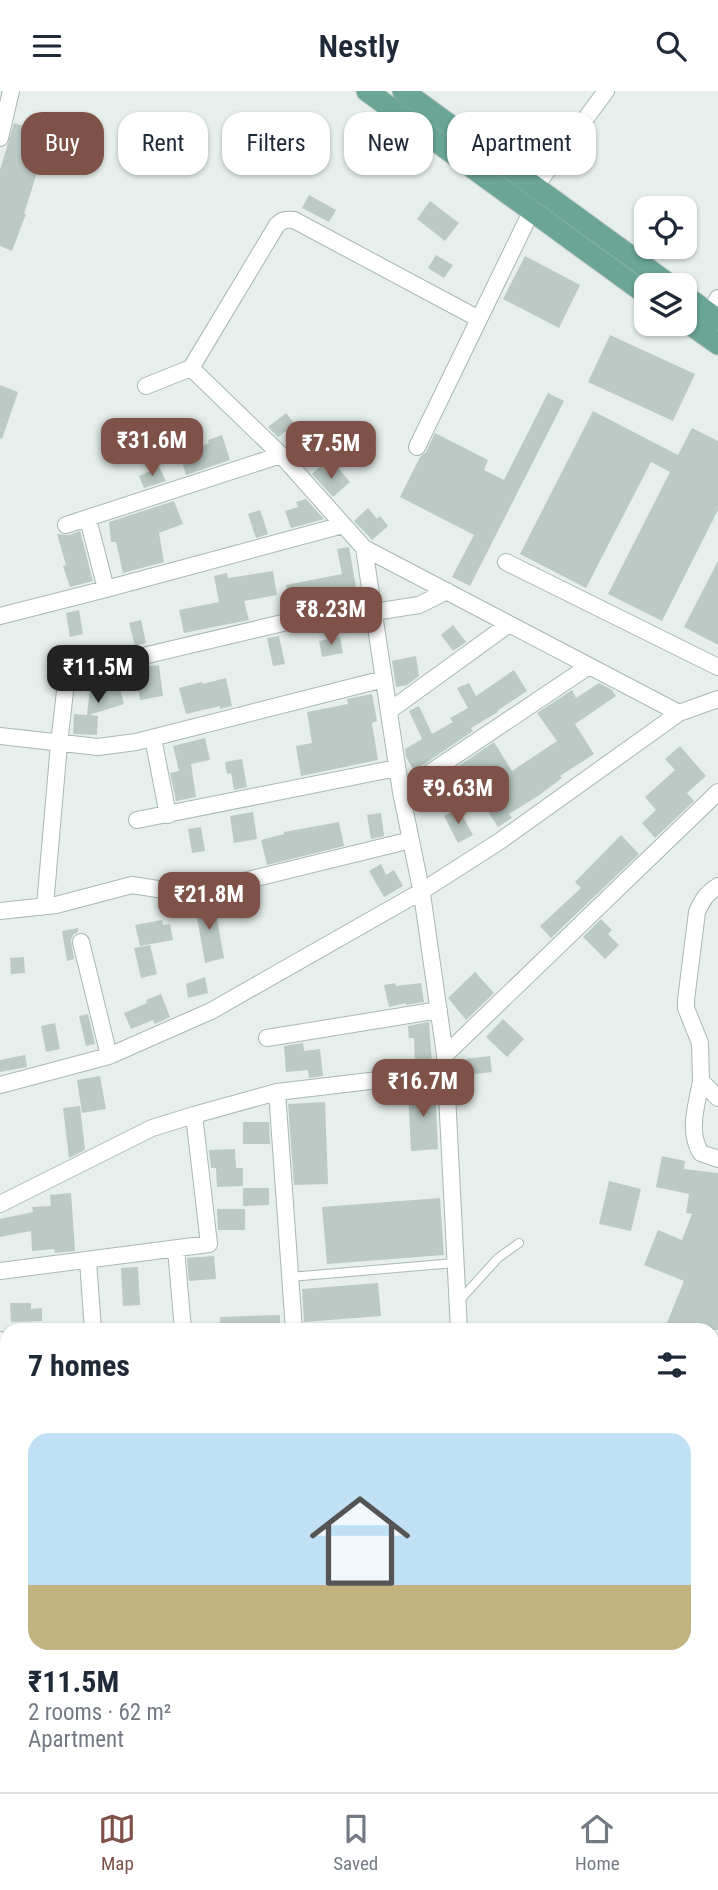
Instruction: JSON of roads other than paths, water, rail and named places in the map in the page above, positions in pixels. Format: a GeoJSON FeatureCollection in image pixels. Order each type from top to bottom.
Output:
{"type":"FeatureCollection","features":[{"type":"Feature","properties":{"kind":"main road"},"geometry":{"type":"LineString","coordinates":[[367,91],[634,285]]}},
{"type":"Feature","properties":{"kind":"main road"},"geometry":{"type":"LineString","coordinates":[[403,91],[654,273]]}},
{"type":"Feature","properties":{"kind":"main road"},"geometry":{"type":"LineString","coordinates":[[697,302],[715,311]]}},
{"type":"Feature","properties":{"kind":"main road"},"geometry":{"type":"LineString","coordinates":[[697,329],[718,344]]}},
{"type":"Feature","properties":{"kind":"street"},"geometry":{"type":"LineString","coordinates":[[536,186],[606,91]]}},
{"type":"Feature","properties":{"kind":"street"},"geometry":{"type":"LineString","coordinates":[[0,138],[7,96]]}},
{"type":"Feature","properties":{"kind":"street"},"geometry":{"type":"LineString","coordinates":[[417,447],[531,212]]}},
{"type":"Feature","properties":{"kind":"street"},"geometry":{"type":"LineString","coordinates":[[146,386],[191,368],[277,225],[287,219],[479,319]]}},
{"type":"Feature","properties":{"kind":"street"},"geometry":{"type":"LineString","coordinates":[[191,368],[281,455],[364,548],[679,713]]}},
{"type":"Feature","properties":{"kind":"street"},"geometry":{"type":"LineString","coordinates":[[66,524],[281,455]]}},
{"type":"Feature","properties":{"kind":"street"},"geometry":{"type":"LineString","coordinates":[[88,519],[106,589]]}},
{"type":"Feature","properties":{"kind":"street"},"geometry":{"type":"LineString","coordinates":[[0,616],[343,525]]}},
{"type":"Feature","properties":{"kind":"street"},"geometry":{"type":"LineString","coordinates":[[364,548],[401,792],[422,891],[446,1063],[458,1323]]}},
{"type":"Feature","properties":{"kind":"street"},"geometry":{"type":"LineString","coordinates":[[506,562],[718,667]]}},
{"type":"Feature","properties":{"kind":"street"},"geometry":{"type":"LineString","coordinates":[[45,907],[68,665],[106,665],[373,607],[419,605],[447,591]]}},
{"type":"Feature","properties":{"kind":"street"},"geometry":{"type":"LineString","coordinates":[[389,711],[509,624]]}},
{"type":"Feature","properties":{"kind":"street"},"geometry":{"type":"LineString","coordinates":[[401,792],[589,666]]}},
{"type":"Feature","properties":{"kind":"street"},"geometry":{"type":"LineString","coordinates":[[0,736],[98,747],[136,742],[384,679]]}},
{"type":"Feature","properties":{"kind":"street"},"geometry":{"type":"LineString","coordinates":[[0,1085],[109,1056],[211,1011],[422,891],[500,841],[679,713],[718,699]]}},
{"type":"Feature","properties":{"kind":"street"},"geometry":{"type":"LineString","coordinates":[[153,738],[168,815]]}},
{"type":"Feature","properties":{"kind":"street"},"geometry":{"type":"LineString","coordinates":[[137,820],[397,768]]}},
{"type":"Feature","properties":{"kind":"street"},"geometry":{"type":"LineString","coordinates":[[0,1204],[152,1128],[277,1092],[446,1063],[718,793]]}},
{"type":"Feature","properties":{"kind":"street"},"geometry":{"type":"LineString","coordinates":[[0,911],[45,907],[132,885],[195,893],[411,840]]}},
{"type":"Feature","properties":{"kind":"street"},"geometry":{"type":"LineString","coordinates":[[718,886],[709,892],[697,912],[686,1000],[686,1008],[700,1043],[701,1081],[694,1137],[701,1153],[718,1159]]}},
{"type":"Feature","properties":{"kind":"street"},"geometry":{"type":"LineString","coordinates":[[81,942],[109,1056]]}},
{"type":"Feature","properties":{"kind":"street"},"geometry":{"type":"LineString","coordinates":[[267,1038],[439,1010]]}},
{"type":"Feature","properties":{"kind":"street"},"geometry":{"type":"LineString","coordinates":[[701,1081],[718,1098]]}},
{"type":"Feature","properties":{"kind":"street"},"geometry":{"type":"LineString","coordinates":[[277,1092],[293,1323]]}},
{"type":"Feature","properties":{"kind":"street"},"geometry":{"type":"LineString","coordinates":[[0,1271],[209,1244],[194,1115]]}},
{"type":"Feature","properties":{"kind":"street"},"geometry":{"type":"LineString","coordinates":[[176,1249],[182,1323]]}},
{"type":"Feature","properties":{"kind":"street"},"geometry":{"type":"LineString","coordinates":[[88,1261],[92,1323]]}},
{"type":"Feature","properties":{"kind":"lane"},"geometry":{"type":"LineString","coordinates":[[457,1303],[498,1258],[519,1243]]}},
{"type":"Feature","properties":{"kind":"lane"},"geometry":{"type":"LineString","coordinates":[[290,1277],[455,1263]]}}]}
